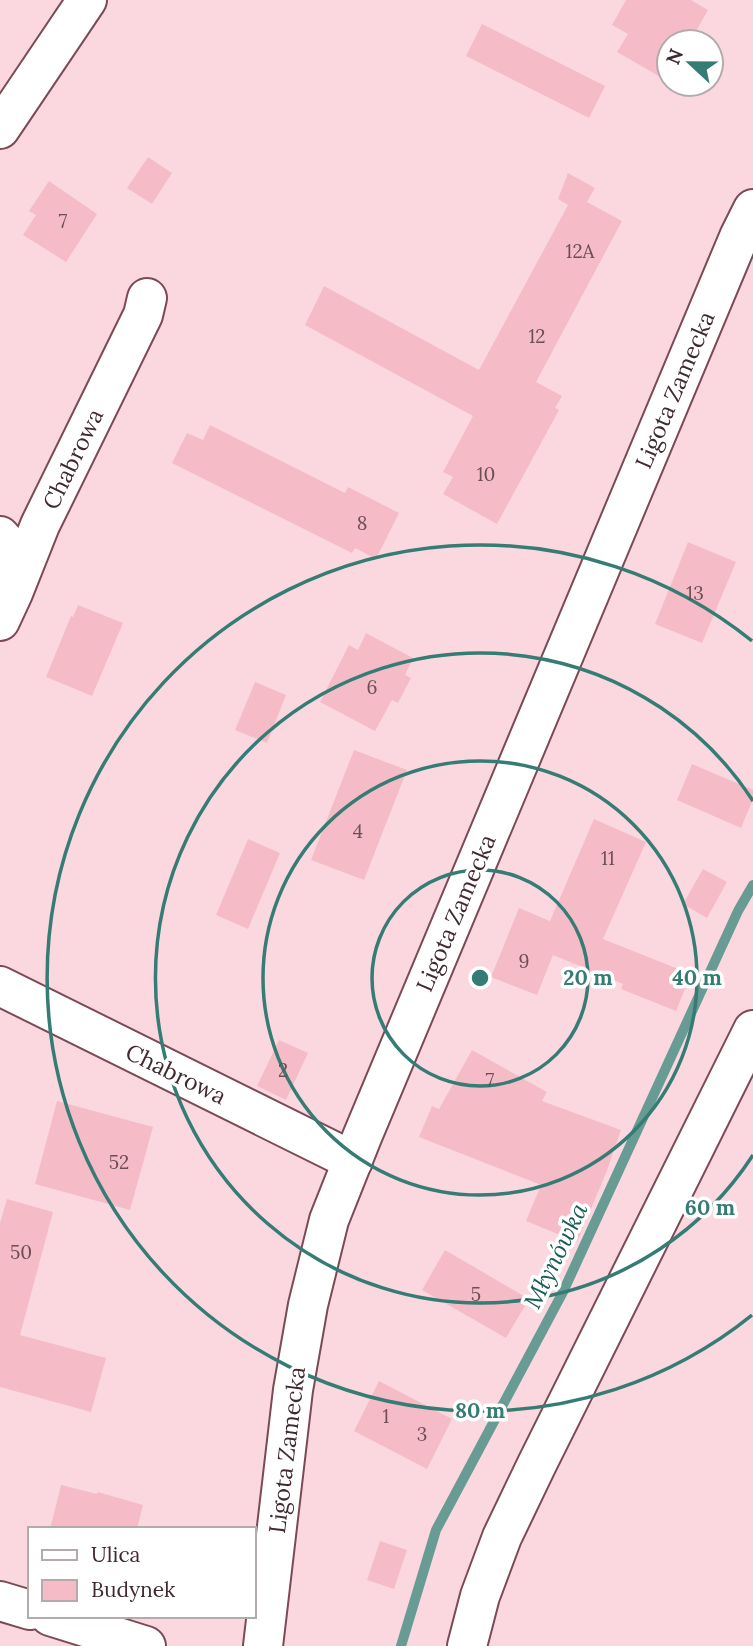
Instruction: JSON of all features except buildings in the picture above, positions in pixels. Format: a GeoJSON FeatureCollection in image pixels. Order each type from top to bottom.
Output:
{"type":"FeatureCollection","features":[{"type":"Feature","properties":{"kind":"street"},"geometry":{"type":"LineString","coordinates":[[0,129],[87,0]]}},
{"type":"Feature","properties":{"kind":"street","name":"Ligota Zamecka"},"geometry":{"type":"LineString","coordinates":[[263,1646],[293,1390],[308,1305],[329,1220],[753,209]]}},
{"type":"Feature","properties":{"kind":"street","name":"Chabrowa"},"geometry":{"type":"LineString","coordinates":[[6,607],[40,525],[143,316],[147,298]]}},
{"type":"Feature","properties":{"kind":"street"},"geometry":{"type":"LineString","coordinates":[[0,536],[12,549],[18,564],[6,607]]}},
{"type":"Feature","properties":{"kind":"street","name":"Chabrowa"},"geometry":{"type":"LineString","coordinates":[[0,986],[353,1161]]}},
{"type":"Feature","properties":{"kind":"street"},"geometry":{"type":"LineString","coordinates":[[467,1646],[480,1596],[502,1537],[753,1030]]}},
{"type":"Feature","properties":{"kind":"street"},"geometry":{"type":"LineString","coordinates":[[0,1601],[28,1609]]}},
{"type":"Feature","properties":{"kind":"street"},"geometry":{"type":"LineString","coordinates":[[56,1618],[146,1646]]}},
{"type":"Feature","properties":{"kind":"waterway","name":"Młynówka"},"geometry":{"type":"LineString","coordinates":[[401,1646],[436,1530],[563,1292],[738,911],[753,885]]}}]}
